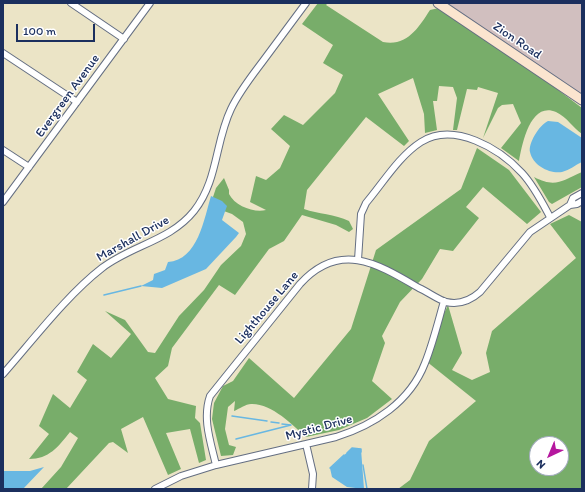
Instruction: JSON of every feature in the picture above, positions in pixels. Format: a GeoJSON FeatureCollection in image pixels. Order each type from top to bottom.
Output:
{"type":"FeatureCollection","features":[{"type":"Feature","properties":{"kind":"street"},"geometry":{"type":"LineString","coordinates":[[71,3],[124,38]]}},
{"type":"Feature","properties":{"kind":"street","name":"Evergreen Avenue"},"geometry":{"type":"LineString","coordinates":[[3,202],[150,3]]}},
{"type":"Feature","properties":{"kind":"street","name":"Marshall Drive"},"geometry":{"type":"LineString","coordinates":[[3,374],[93,276],[115,259],[170,233],[194,211],[204,196],[210,181],[222,130],[234,102],[306,3]]}},
{"type":"Feature","properties":{"kind":"street","name":"Zion Road"},"geometry":{"type":"LineString","coordinates":[[438,3],[582,100]]}},
{"type":"Feature","properties":{"kind":"street"},"geometry":{"type":"LineString","coordinates":[[3,53],[77,102]]}},
{"type":"Feature","properties":{"kind":"street"},"geometry":{"type":"LineString","coordinates":[[358,260],[361,214],[366,203],[413,148],[424,140],[437,136],[453,136],[473,140],[502,155],[528,181],[550,217]]}},
{"type":"Feature","properties":{"kind":"street"},"geometry":{"type":"LineString","coordinates":[[3,150],[29,167]]}},
{"type":"Feature","properties":{"kind":"street","name":"Lighthouse Lane"},"geometry":{"type":"LineString","coordinates":[[570,205],[573,198],[582,193]]}},
{"type":"Feature","properties":{"kind":"street","name":"Lighthouse Lane"},"geometry":{"type":"LineString","coordinates":[[216,466],[206,414],[212,391],[307,277],[328,264],[340,260],[358,260],[377,265],[444,301],[459,303],[479,294],[530,232],[550,217],[570,205],[577,204],[582,201]]}},
{"type":"Feature","properties":{"kind":"street","name":"Mystic Drive"},"geometry":{"type":"LineString","coordinates":[[155,489],[181,476],[336,437],[366,426],[390,410],[403,397],[416,380],[425,364],[444,301]]}},
{"type":"Feature","properties":{"kind":"street"},"geometry":{"type":"LineString","coordinates":[[306,444],[313,474],[312,489]]}},
{"type":"Feature","properties":{"kind":"shaded area"},"geometry":{"type":"Polygon","coordinates":[[[442,3],[582,3],[582,100],[442,3]]]}},
{"type":"Feature","properties":{"kind":"green space"},"geometry":{"type":"Polygon","coordinates":[[[318,3],[328,3],[326,5],[383,42],[391,43],[406,39],[417,29],[430,10],[439,8],[545,80],[582,108],[582,134],[556,112],[547,110],[540,113],[534,118],[529,126],[522,145],[519,161],[501,148],[521,123],[513,104],[502,105],[498,108],[483,138],[498,93],[478,87],[477,90],[467,89],[457,130],[453,130],[457,98],[453,87],[439,86],[437,101],[433,101],[437,130],[425,133],[424,114],[413,78],[378,94],[409,141],[404,146],[366,117],[307,190],[304,209],[332,215],[349,221],[353,229],[349,232],[336,225],[302,215],[284,241],[269,249],[235,295],[219,285],[172,348],[168,366],[155,378],[168,399],[196,406],[195,418],[200,423],[206,460],[199,463],[190,429],[166,433],[181,469],[168,475],[143,417],[121,429],[128,453],[113,442],[109,443],[66,489],[41,489],[61,467],[78,438],[70,432],[57,447],[48,454],[42,457],[29,459],[49,434],[39,426],[53,394],[70,408],[87,380],[77,372],[93,344],[111,358],[131,334],[105,311],[125,320],[148,352],[155,353],[179,316],[204,290],[221,265],[241,246],[246,234],[243,222],[232,214],[210,206],[216,188],[224,178],[229,194],[236,202],[245,208],[261,211],[266,210],[250,202],[256,176],[266,180],[280,168],[290,146],[271,129],[284,115],[303,125],[335,93],[343,75],[323,63],[333,45],[302,24],[318,3]]]}},
{"type":"Feature","properties":{"kind":"green space"},"geometry":{"type":"Polygon","coordinates":[[[477,148],[509,170],[541,212],[527,224],[483,187],[466,207],[479,218],[453,251],[440,249],[422,279],[400,302],[382,336],[385,343],[372,381],[392,399],[367,418],[339,430],[306,437],[281,416],[266,407],[249,404],[234,411],[235,401],[228,407],[225,429],[229,445],[236,447],[233,455],[221,456],[212,419],[214,403],[223,386],[233,381],[249,358],[294,398],[351,329],[376,250],[461,189],[477,148]]]}},
{"type":"Feature","properties":{"kind":"green space"},"geometry":{"type":"Polygon","coordinates":[[[582,172],[582,187],[552,204],[549,202],[534,177],[553,183],[582,172]]]}},
{"type":"Feature","properties":{"kind":"green space"},"geometry":{"type":"Polygon","coordinates":[[[569,215],[582,222],[582,489],[398,489],[410,480],[429,441],[476,401],[426,361],[436,331],[448,305],[462,353],[452,370],[472,380],[490,372],[486,353],[492,331],[576,258],[550,224],[569,215]]]}},
{"type":"Feature","properties":{"kind":"water"},"geometry":{"type":"Polygon","coordinates":[[[548,121],[558,122],[582,138],[582,162],[562,172],[552,172],[538,165],[530,152],[531,144],[538,130],[548,121]]]}},
{"type":"Feature","properties":{"kind":"water"},"geometry":{"type":"Polygon","coordinates":[[[211,196],[222,201],[227,206],[222,220],[239,233],[236,237],[206,269],[162,288],[141,286],[153,280],[154,274],[165,270],[168,262],[178,260],[193,246],[202,226],[211,196]]]}},
{"type":"Feature","properties":{"kind":"water"},"geometry":{"type":"Polygon","coordinates":[[[352,448],[361,449],[364,489],[347,487],[332,477],[330,468],[352,448]]]}},
{"type":"Feature","properties":{"kind":"water"},"geometry":{"type":"Polygon","coordinates":[[[44,467],[23,489],[3,489],[3,471],[30,471],[44,467]]]}},
{"type":"Feature","properties":{"kind":"waterway"},"geometry":{"type":"LineString","coordinates":[[104,295],[141,286]]}},
{"type":"Feature","properties":{"kind":"waterway"},"geometry":{"type":"LineString","coordinates":[[232,416],[267,421]]}},
{"type":"Feature","properties":{"kind":"waterway"},"geometry":{"type":"LineString","coordinates":[[271,422],[279,423]]}},
{"type":"Feature","properties":{"kind":"waterway"},"geometry":{"type":"LineString","coordinates":[[236,439],[291,425],[282,424]]}},
{"type":"Feature","properties":{"kind":"waterway"},"geometry":{"type":"LineString","coordinates":[[347,453],[352,448],[361,449],[361,452]]}},
{"type":"Feature","properties":{"kind":"waterway"},"geometry":{"type":"LineString","coordinates":[[330,468],[344,455]]}},
{"type":"Feature","properties":{"kind":"waterway"},"geometry":{"type":"LineString","coordinates":[[363,465],[367,489]]}}]}
